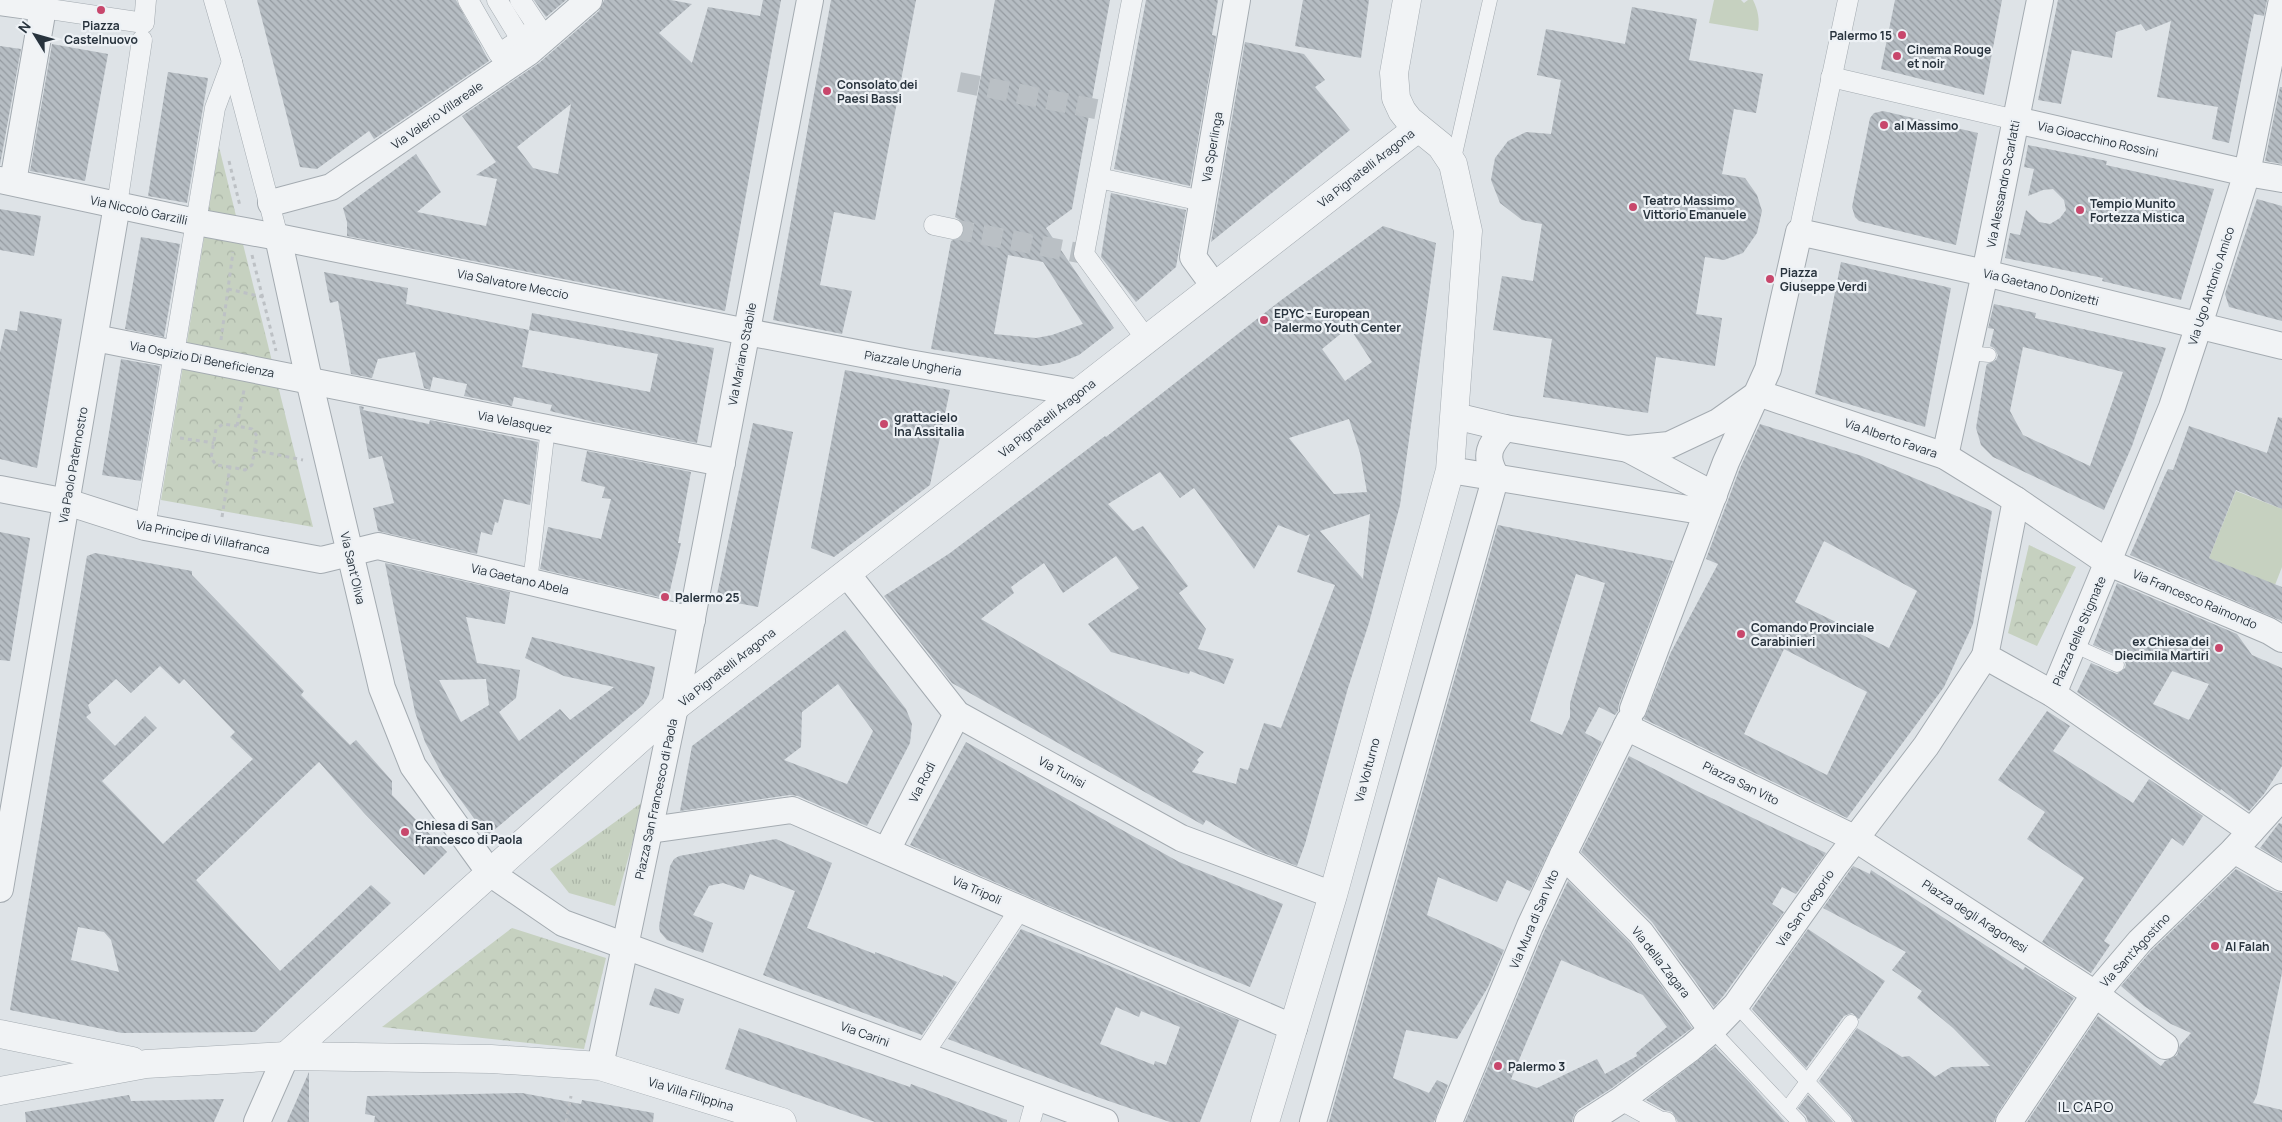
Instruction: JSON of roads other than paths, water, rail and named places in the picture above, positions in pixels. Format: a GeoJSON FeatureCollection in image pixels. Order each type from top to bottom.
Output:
{"type":"FeatureCollection","features":[{"type":"Feature","properties":{"kind":"street"},"geometry":{"type":"LineString","coordinates":[[0,2],[144,23],[146,0]]}},
{"type":"Feature","properties":{"kind":"street"},"geometry":{"type":"LineString","coordinates":[[214,0],[271,203],[278,237]]}},
{"type":"Feature","properties":{"kind":"street"},"geometry":{"type":"LineString","coordinates":[[468,0],[498,54],[525,45],[538,27],[520,0]]}},
{"type":"Feature","properties":{"kind":"street"},"geometry":{"type":"LineString","coordinates":[[497,0],[525,45]]}},
{"type":"Feature","properties":{"kind":"street","name":"Via Valerio Villareale"},"geometry":{"type":"LineString","coordinates":[[271,203],[331,187],[525,45],[590,0]]}},
{"type":"Feature","properties":{"kind":"street","name":"Via Mariano Stabile"},"geometry":{"type":"LineString","coordinates":[[675,707],[810,0]]}},
{"type":"Feature","properties":{"kind":"street"},"geometry":{"type":"LineString","coordinates":[[1132,0],[1084,254],[1147,340]]}},
{"type":"Feature","properties":{"kind":"street","name":"Via Sperlinga"},"geometry":{"type":"LineString","coordinates":[[1215,287],[1193,257],[1237,0]]}},
{"type":"Feature","properties":{"kind":"street"},"geometry":{"type":"LineString","coordinates":[[1407,0],[1394,73],[1396,98],[1402,111],[1418,128],[1441,146],[1453,164],[1468,230],[1455,416],[1505,428],[1628,449],[1669,445],[1718,422],[1758,393],[1768,369],[1848,0]]}},
{"type":"Feature","properties":{"kind":"street","name":"Via Alessandro Scarlatti"},"geometry":{"type":"LineString","coordinates":[[1945,456],[1978,354],[1985,273],[2040,0]]}},
{"type":"Feature","properties":{"kind":"street","name":"Via Ugo Antonio Amico"},"geometry":{"type":"LineString","coordinates":[[2107,562],[2172,407],[2247,173],[2282,0]]}},
{"type":"Feature","properties":{"kind":"street"},"geometry":{"type":"LineString","coordinates":[[6,181],[42,8]]}},
{"type":"Feature","properties":{"kind":"street","name":"Via Paolo Paternostro"},"geometry":{"type":"LineString","coordinates":[[0,889],[10,767],[67,502],[117,205],[142,40]]}},
{"type":"Feature","properties":{"kind":"street"},"geometry":{"type":"LineString","coordinates":[[145,527],[215,108],[232,62]]}},
{"type":"Feature","properties":{"kind":"street","name":"Via Gioacchino Rossini"},"geometry":{"type":"LineString","coordinates":[[1831,78],[2247,173],[2282,179]]}},
{"type":"Feature","properties":{"kind":"street","name":"Via Pignatelli Aragona"},"geometry":{"type":"LineString","coordinates":[[675,707],[1418,128]]}},
{"type":"Feature","properties":{"kind":"street"},"geometry":{"type":"LineString","coordinates":[[1099,178],[1202,201]]}},
{"type":"Feature","properties":{"kind":"street","name":"Via Niccolò Garzilli"},"geometry":{"type":"LineString","coordinates":[[6,181],[196,222],[278,237]]}},
{"type":"Feature","properties":{"kind":"street","name":"Via Gaetano Donizetti"},"geometry":{"type":"LineString","coordinates":[[1799,232],[1985,273],[2282,346]]}},
{"type":"Feature","properties":{"kind":"street","name":"Via Salvatore Meccio"},"geometry":{"type":"LineString","coordinates":[[278,237],[747,332]]}},
{"type":"Feature","properties":{"kind":"street","name":"Via Sant'Oliva"},"geometry":{"type":"LineString","coordinates":[[278,237],[309,380],[382,688],[413,766],[490,873],[563,924],[625,947]]}},
{"type":"Feature","properties":{"kind":"street","name":"Piazzale Ungheria"},"geometry":{"type":"LineString","coordinates":[[747,332],[909,364],[1079,393]]}},
{"type":"Feature","properties":{"kind":"street","name":"Via Ospizio Di Beneficienza"},"geometry":{"type":"LineString","coordinates":[[95,338],[309,380]]}},
{"type":"Feature","properties":{"kind":"street","name":"Via Velasquez"},"geometry":{"type":"LineString","coordinates":[[309,380],[722,463]]}},
{"type":"Feature","properties":{"kind":"street","name":"Via Alberto Favara"},"geometry":{"type":"LineString","coordinates":[[1758,393],[1945,456],[2016,500]]}},
{"type":"Feature","properties":{"kind":"street","name":"Via Mura di San Vito"},"geometry":{"type":"LineString","coordinates":[[1449,1122],[1562,855],[1629,719],[1726,462],[1758,393]]}},
{"type":"Feature","properties":{"kind":"street","name":"Via Volturno"},"geometry":{"type":"LineString","coordinates":[[1265,1122],[1333,895],[1450,470],[1455,416]]}},
{"type":"Feature","properties":{"kind":"street"},"geometry":{"type":"LineString","coordinates":[[1313,1122],[1496,476],[1490,467],[1489,452],[1494,439],[1505,428]]}},
{"type":"Feature","properties":{"kind":"street"},"geometry":{"type":"LineString","coordinates":[[1628,449],[1710,503]]}},
{"type":"Feature","properties":{"kind":"street"},"geometry":{"type":"LineString","coordinates":[[1450,470],[1710,503]]}},
{"type":"Feature","properties":{"kind":"street","name":"Via Principe di Villafranca"},"geometry":{"type":"LineString","coordinates":[[0,489],[67,502],[145,527],[321,560],[349,553]]}},
{"type":"Feature","properties":{"kind":"street"},"geometry":{"type":"LineString","coordinates":[[1985,656],[2016,500]]}},
{"type":"Feature","properties":{"kind":"street","name":"Piazza delle Stigmate"},"geometry":{"type":"LineString","coordinates":[[1985,656],[2052,694],[2107,562],[2016,500]]}},
{"type":"Feature","properties":{"kind":"street","name":"Via Gaetano Abela"},"geometry":{"type":"LineString","coordinates":[[349,553],[378,546],[692,620]]}},
{"type":"Feature","properties":{"kind":"street","name":"Via Francesco Raimondo"},"geometry":{"type":"LineString","coordinates":[[2107,562],[2269,631],[2282,639]]}},
{"type":"Feature","properties":{"kind":"street","name":"Via Tunisi"},"geometry":{"type":"LineString","coordinates":[[847,574],[957,714],[1181,838],[1333,895]]}},
{"type":"Feature","properties":{"kind":"street","name":"Via San Gregorio"},"geometry":{"type":"LineString","coordinates":[[1587,1122],[1621,1100],[1712,1030],[1736,1005],[1926,746],[1985,656]]}},
{"type":"Feature","properties":{"kind":"street"},"geometry":{"type":"LineString","coordinates":[[2052,694],[2251,831]]}},
{"type":"Feature","properties":{"kind":"street","name":"Piazza San Francesco di Paola"},"geometry":{"type":"LineString","coordinates":[[286,1056],[675,707]]}},
{"type":"Feature","properties":{"kind":"street","name":"Piazza San Francesco di Paola"},"geometry":{"type":"LineString","coordinates":[[600,1066],[675,707]]}},
{"type":"Feature","properties":{"kind":"street","name":"Via Rodi"},"geometry":{"type":"LineString","coordinates":[[887,850],[957,714]]}},
{"type":"Feature","properties":{"kind":"street","name":"Piazza San Vito"},"geometry":{"type":"LineString","coordinates":[[1629,719],[1856,839]]}},
{"type":"Feature","properties":{"kind":"street","name":"Via Sant'Agostino"},"geometry":{"type":"LineString","coordinates":[[2009,1122],[2095,994],[2140,941],[2234,850],[2282,797]]}},
{"type":"Feature","properties":{"kind":"street","name":"Via Tripoli"},"geometry":{"type":"LineString","coordinates":[[650,830],[792,810],[1294,1028]]}},
{"type":"Feature","properties":{"kind":"street","name":"Piazza degli Aragonesi"},"geometry":{"type":"LineString","coordinates":[[1856,839],[2095,994],[2165,1046]]}},
{"type":"Feature","properties":{"kind":"street"},"geometry":{"type":"LineString","coordinates":[[2234,850],[2282,878]]}},
{"type":"Feature","properties":{"kind":"street","name":"Via della Zagara"},"geometry":{"type":"LineString","coordinates":[[1562,855],[1641,933],[1712,1030]]}},
{"type":"Feature","properties":{"kind":"street"},"geometry":{"type":"LineString","coordinates":[[923,1055],[1020,909]]}},
{"type":"Feature","properties":{"kind":"street","name":"Via Carini"},"geometry":{"type":"LineString","coordinates":[[625,947],[1105,1122]]}},
{"type":"Feature","properties":{"kind":"street"},"geometry":{"type":"LineString","coordinates":[[0,1034],[146,1064]]}},
{"type":"Feature","properties":{"kind":"street"},"geometry":{"type":"LineString","coordinates":[[257,1122],[286,1056]]}},
{"type":"Feature","properties":{"kind":"street"},"geometry":{"type":"LineString","coordinates":[[0,1092],[146,1064],[286,1056],[491,1059],[600,1066]]}},
{"type":"Feature","properties":{"kind":"street","name":"Via Villa Filippina"},"geometry":{"type":"LineString","coordinates":[[600,1066],[782,1122]]}},
{"type":"Feature","properties":{"kind":"street"},"geometry":{"type":"LineString","coordinates":[[1030,1122],[1037,1097]]}},
{"type":"Feature","properties":{"kind":"street"},"geometry":{"type":"LineString","coordinates":[[1621,1100],[1661,1122],[1666,1122]]}},
{"type":"Feature","properties":{"kind":"lane"},"geometry":{"type":"LineString","coordinates":[[1453,164],[1490,0]]}},
{"type":"Feature","properties":{"kind":"lane"},"geometry":{"type":"LineString","coordinates":[[530,582],[548,428]]}},
{"type":"Feature","properties":{"kind":"lane"},"geometry":{"type":"LineString","coordinates":[[2073,645],[2117,665]]}},
{"type":"Feature","properties":{"kind":"lane"},"geometry":{"type":"LineString","coordinates":[[1736,1005],[1808,1080],[1845,1122]]}},
{"type":"Feature","properties":{"kind":"lane"},"geometry":{"type":"LineString","coordinates":[[1787,1109],[1851,1022]]}},
{"type":"Feature","properties":{"kind":"lane"},"geometry":{"type":"LineString","coordinates":[[1712,1030],[1800,1122]]}},
{"type":"Feature","properties":{"kind":"tunnel"},"geometry":{"type":"LineString","coordinates":[[959,82],[1111,112]]}},
{"type":"Feature","properties":{"kind":"tunnel"},"geometry":{"type":"LineString","coordinates":[[953,229],[1084,254]]}},
{"type":"Feature","properties":{"kind":"place","name":"Piazza Castelnuovo"},"geometry":{"type":"Point","coordinates":[101,10]}},
{"type":"Feature","properties":{"kind":"place","name":"Palermo 15"},"geometry":{"type":"Point","coordinates":[1902,35]}},
{"type":"Feature","properties":{"kind":"place","name":"Cinema Rouge et noir"},"geometry":{"type":"Point","coordinates":[1897,56]}},
{"type":"Feature","properties":{"kind":"place","name":"Consolato dei Paesi Bassi"},"geometry":{"type":"Point","coordinates":[827,91]}},
{"type":"Feature","properties":{"kind":"place","name":"al Massimo"},"geometry":{"type":"Point","coordinates":[1884,125]}},
{"type":"Feature","properties":{"kind":"place","name":"Teatro Massimo Vittorio Emanuele"},"geometry":{"type":"Point","coordinates":[1633,207]}},
{"type":"Feature","properties":{"kind":"place","name":"Tempio Munito Fortezza Mistica"},"geometry":{"type":"Point","coordinates":[2080,210]}},
{"type":"Feature","properties":{"kind":"place","name":"Piazza Giuseppe Verdi"},"geometry":{"type":"Point","coordinates":[1770,279]}},
{"type":"Feature","properties":{"kind":"place","name":"EPYC - European Palermo Youth Center"},"geometry":{"type":"Point","coordinates":[1264,320]}},
{"type":"Feature","properties":{"kind":"place","name":"grattacielo Ina Assitalia"},"geometry":{"type":"Point","coordinates":[884,424]}},
{"type":"Feature","properties":{"kind":"place","name":"Palermo 25"},"geometry":{"type":"Point","coordinates":[665,597]}},
{"type":"Feature","properties":{"kind":"place","name":"Comando Provinciale Carabinieri"},"geometry":{"type":"Point","coordinates":[1741,634]}},
{"type":"Feature","properties":{"kind":"place","name":"ex Chiesa dei Diecimila Martiri"},"geometry":{"type":"Point","coordinates":[2219,648]}},
{"type":"Feature","properties":{"kind":"place","name":"Chiesa di San Francesco di Paola"},"geometry":{"type":"Point","coordinates":[405,832]}},
{"type":"Feature","properties":{"kind":"place","name":"Al Falah"},"geometry":{"type":"Point","coordinates":[2215,946]}},
{"type":"Feature","properties":{"kind":"place","name":"Palermo 3"},"geometry":{"type":"Point","coordinates":[1498,1066]}},
{"type":"Feature","properties":{"kind":"district","name":"IL CAPO"},"geometry":{"type":"Point","coordinates":[2086,1106]}}]}
